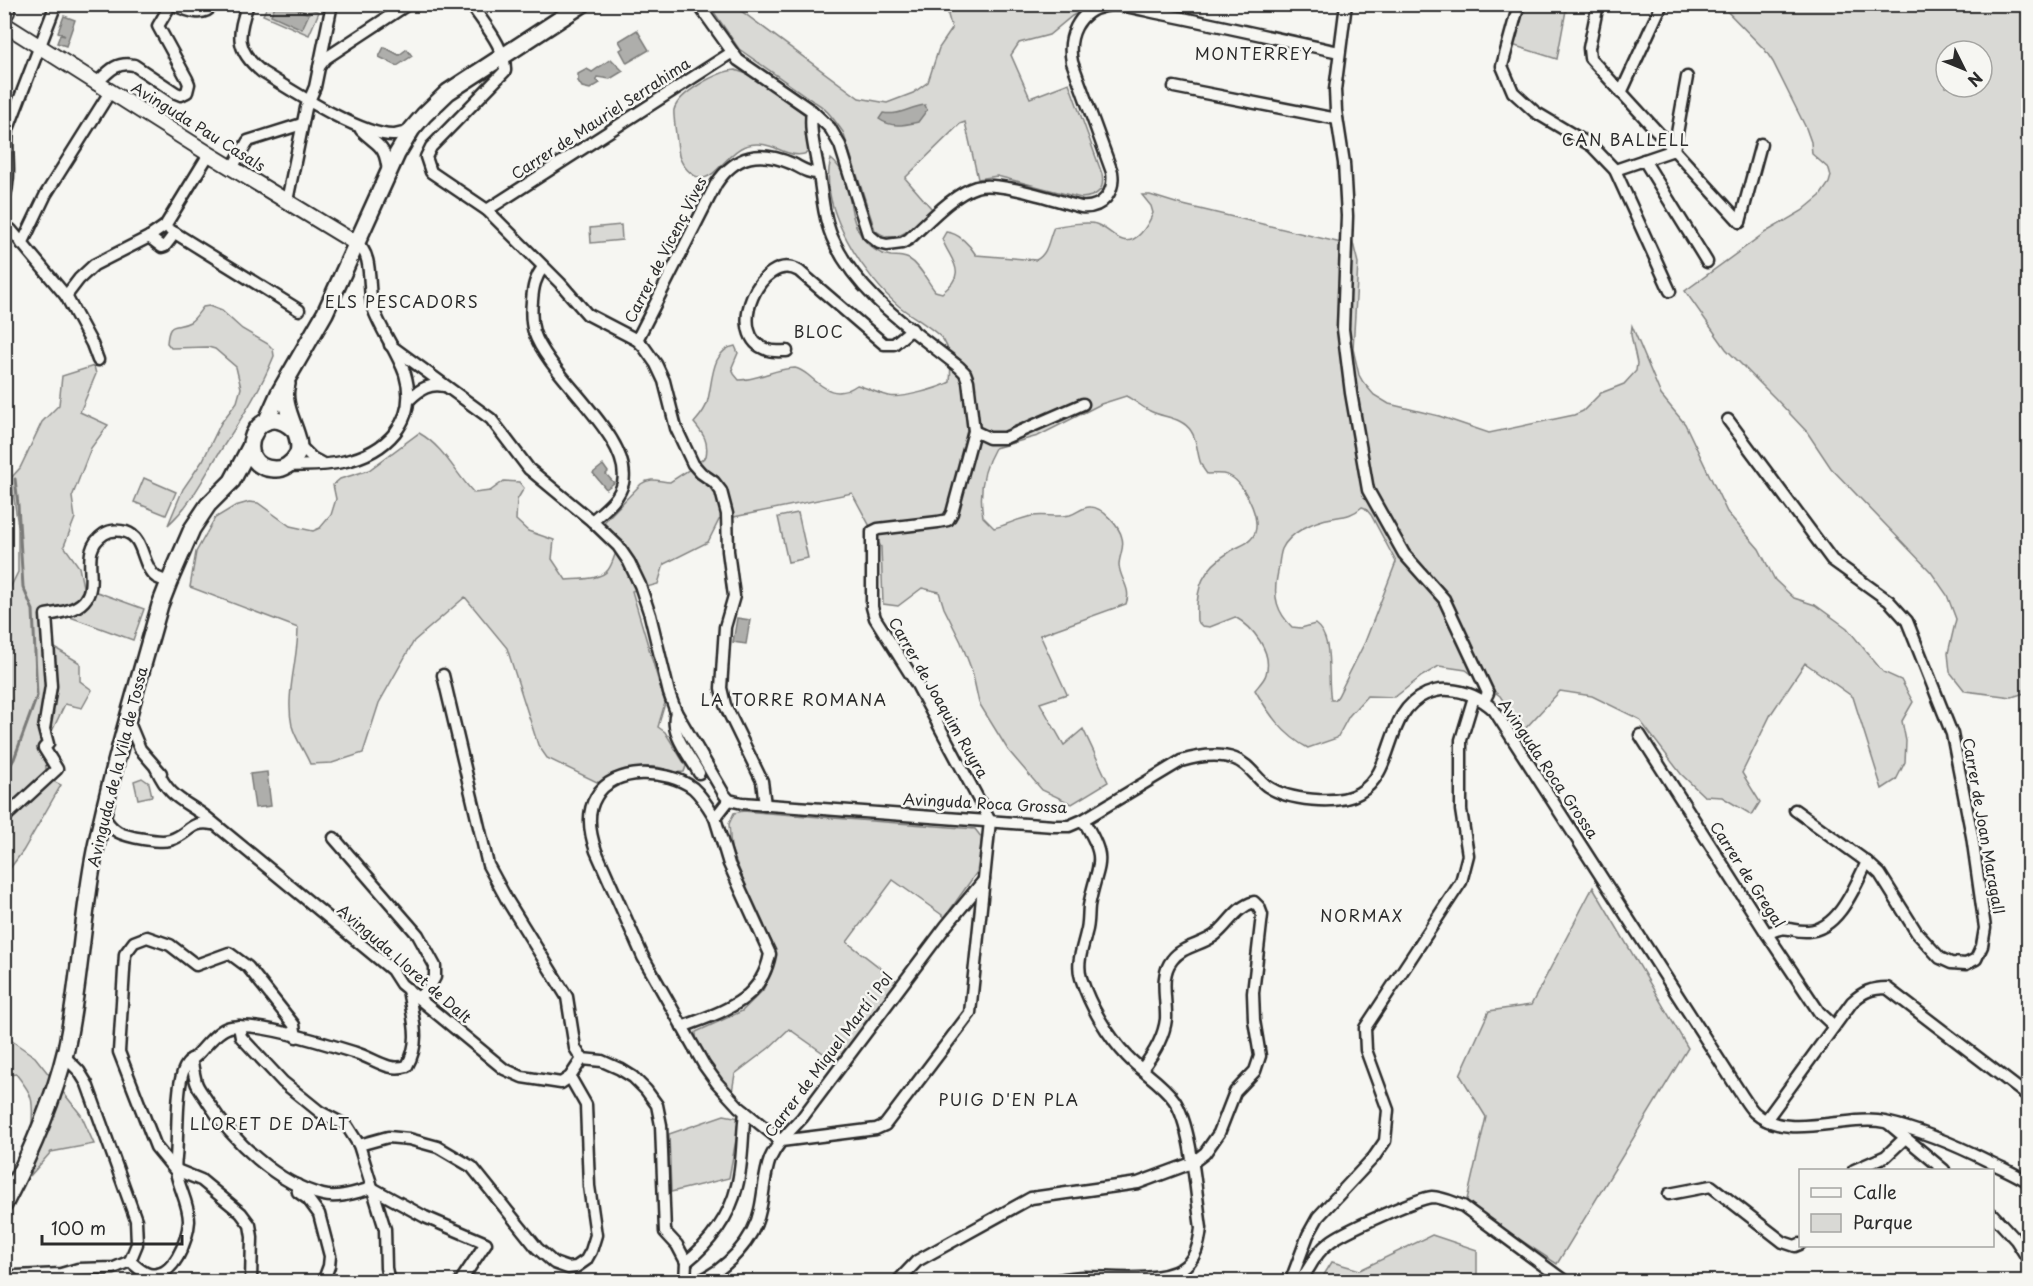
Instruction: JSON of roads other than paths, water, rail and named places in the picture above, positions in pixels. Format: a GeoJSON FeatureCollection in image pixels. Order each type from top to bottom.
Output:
{"type":"FeatureCollection","features":[{"type":"Feature","properties":{"kind":"main road"},"geometry":{"type":"LineString","coordinates":[[288,380],[285,401],[299,445],[297,455],[287,466],[274,469],[264,467],[254,457],[250,447],[254,432],[266,422],[279,393],[322,318],[388,173],[412,129],[448,92],[583,4]]}},
{"type":"Feature","properties":{"kind":"main road"},"geometry":{"type":"LineString","coordinates":[[266,422],[281,421],[294,430]]}},
{"type":"Feature","properties":{"kind":"main road","name":"Avinguda de la Vila de Tossa"},"geometry":{"type":"LineString","coordinates":[[4,1205],[45,1117],[64,1056],[103,814],[168,582],[200,516],[232,481],[250,447]]}},
{"type":"Feature","properties":{"kind":"main road","name":"Avinguda de la Vila de Tossa"},"geometry":{"type":"LineString","coordinates":[[232,481],[264,467]]}},
{"type":"Feature","properties":{"kind":"street"},"geometry":{"type":"LineString","coordinates":[[4,199],[9,182],[8,129],[56,4]]}},
{"type":"Feature","properties":{"kind":"street"},"geometry":{"type":"LineString","coordinates":[[96,84],[114,67],[126,64],[134,65],[176,93],[181,95],[187,92],[189,84],[187,79],[158,26],[172,4],[195,13],[203,13],[211,9],[214,4]]}},
{"type":"Feature","properties":{"kind":"street"},"geometry":{"type":"LineString","coordinates":[[287,201],[303,124],[315,87],[332,4]]}},
{"type":"Feature","properties":{"kind":"street"},"geometry":{"type":"LineString","coordinates":[[319,67],[326,58],[408,4]]}},
{"type":"Feature","properties":{"kind":"street"},"geometry":{"type":"LineString","coordinates":[[471,4],[495,41],[506,67],[502,76],[430,147],[426,157],[432,172],[487,210],[587,314],[637,340],[650,354],[660,373],[668,391],[676,428],[693,464],[717,486],[726,506],[728,551],[734,596],[725,627],[721,688],[725,705],[762,781],[765,805]]}},
{"type":"Feature","properties":{"kind":"street"},"geometry":{"type":"LineString","coordinates":[[698,4],[731,54],[816,114],[834,133],[843,154],[868,234],[879,243],[895,245],[909,239],[957,197],[977,186],[997,186],[1088,208],[1100,203],[1110,194],[1113,182],[1112,172],[1072,62],[1070,49],[1078,23],[1088,12],[1102,6],[1116,5],[1339,52]]}},
{"type":"Feature","properties":{"kind":"street"},"geometry":{"type":"LineString","coordinates":[[1293,1281],[1293,1275],[1308,1234],[1318,1217],[1374,1157],[1385,1141],[1388,1110],[1366,1050],[1365,1028],[1461,882],[1468,855],[1461,810],[1461,740],[1479,699],[1488,693],[1444,599],[1404,554],[1368,490],[1351,393],[1343,329],[1347,216],[1344,163],[1335,90],[1346,4]]}},
{"type":"Feature","properties":{"kind":"street"},"geometry":{"type":"LineString","coordinates":[[1519,4],[1502,66],[1513,92],[1535,112],[1592,146],[1615,170],[1670,291]]}},
{"type":"Feature","properties":{"kind":"street"},"geometry":{"type":"LineString","coordinates":[[1598,4],[1589,48],[1590,58],[1740,222],[1761,144]]}},
{"type":"Feature","properties":{"kind":"street"},"geometry":{"type":"LineString","coordinates":[[1621,93],[1662,4]]}},
{"type":"Feature","properties":{"kind":"street"},"geometry":{"type":"LineString","coordinates":[[250,6],[239,34],[243,52],[248,60],[262,72],[358,127],[378,143],[384,152],[388,173]]}},
{"type":"Feature","properties":{"kind":"street","name":"Avinguda Pau Casals"},"geometry":{"type":"LineString","coordinates":[[6,11],[23,35],[40,48],[357,244]]}},
{"type":"Feature","properties":{"kind":"street"},"geometry":{"type":"LineString","coordinates":[[323,45],[327,54],[332,54]]}},
{"type":"Feature","properties":{"kind":"street","name":"Carrer de Mauriel Serrahima"},"geometry":{"type":"LineString","coordinates":[[487,210],[731,54]]}},
{"type":"Feature","properties":{"kind":"street"},"geometry":{"type":"LineString","coordinates":[[1674,150],[1687,76]]}},
{"type":"Feature","properties":{"kind":"street"},"geometry":{"type":"LineString","coordinates":[[1174,87],[1337,119]]}},
{"type":"Feature","properties":{"kind":"street"},"geometry":{"type":"LineString","coordinates":[[22,244],[46,194],[110,92]]}},
{"type":"Feature","properties":{"kind":"street","name":"Carrer de Joaquim Ruyra"},"geometry":{"type":"LineString","coordinates":[[816,114],[810,128],[828,225],[843,257],[868,292],[965,373],[968,381],[974,431],[952,513],[948,520],[878,529],[872,532],[872,607],[875,618],[916,683],[990,821]]}},
{"type":"Feature","properties":{"kind":"street"},"geometry":{"type":"LineString","coordinates":[[232,168],[248,141],[303,124]]}},
{"type":"Feature","properties":{"kind":"street"},"geometry":{"type":"LineString","coordinates":[[358,127],[387,135],[402,134],[412,129]]}},
{"type":"Feature","properties":{"kind":"street"},"geometry":{"type":"LineString","coordinates":[[814,140],[821,134],[834,133]]}},
{"type":"Feature","properties":{"kind":"street"},"geometry":{"type":"LineString","coordinates":[[1615,170],[1674,150]]}},
{"type":"Feature","properties":{"kind":"street"},"geometry":{"type":"LineString","coordinates":[[66,296],[79,279],[94,266],[165,226],[209,154]]}},
{"type":"Feature","properties":{"kind":"street","name":"Carrer de Vicenç Vives"},"geometry":{"type":"LineString","coordinates":[[637,340],[716,184],[725,172],[737,162],[751,156],[766,156],[819,173]]}},
{"type":"Feature","properties":{"kind":"street","name":"Carrer de Vicenç Vives"},"geometry":{"type":"LineString","coordinates":[[789,163],[816,157]]}},
{"type":"Feature","properties":{"kind":"street"},"geometry":{"type":"LineString","coordinates":[[1644,160],[1707,262]]}},
{"type":"Feature","properties":{"kind":"street"},"geometry":{"type":"LineString","coordinates":[[5,226],[11,230],[66,296],[98,360]]}},
{"type":"Feature","properties":{"kind":"street"},"geometry":{"type":"LineString","coordinates":[[165,226],[299,310]]}},
{"type":"Feature","properties":{"kind":"street"},"geometry":{"type":"LineString","coordinates":[[149,237],[162,247],[175,233]]}},
{"type":"Feature","properties":{"kind":"street"},"geometry":{"type":"LineString","coordinates":[[287,466],[326,464],[359,457],[390,438],[403,420],[409,395],[402,366],[372,305],[366,255],[363,248],[357,244]]}},
{"type":"Feature","properties":{"kind":"street"},"geometry":{"type":"LineString","coordinates":[[543,267],[532,288],[532,319],[536,337],[549,361],[605,430],[623,464],[624,473],[620,491],[592,521]]}},
{"type":"Feature","properties":{"kind":"street"},"geometry":{"type":"LineString","coordinates":[[787,351],[772,351],[760,346],[752,336],[748,322],[748,307],[762,281],[782,267],[798,271],[884,344],[894,344],[912,328]]}},
{"type":"Feature","properties":{"kind":"street"},"geometry":{"type":"LineString","coordinates":[[390,345],[491,419],[529,469],[592,521],[618,546],[629,562],[650,615],[669,693],[676,712],[675,730],[703,770],[729,800],[715,818]]}},
{"type":"Feature","properties":{"kind":"street"},"geometry":{"type":"LineString","coordinates":[[409,395],[428,386],[447,387]]}},
{"type":"Feature","properties":{"kind":"street"},"geometry":{"type":"LineString","coordinates":[[974,431],[989,438],[1005,438],[1083,404]]}},
{"type":"Feature","properties":{"kind":"street","name":"Carrer de Joan Maragall"},"geometry":{"type":"LineString","coordinates":[[1728,420],[1833,560],[1889,601],[1907,621],[1952,734],[1972,836],[1985,928],[1982,946],[1976,959],[1966,964],[1951,963],[1940,958],[1917,933],[1880,874],[1795,810]]}},
{"type":"Feature","properties":{"kind":"street"},"geometry":{"type":"LineString","coordinates":[[299,445],[312,458],[326,464]]}},
{"type":"Feature","properties":{"kind":"street"},"geometry":{"type":"LineString","coordinates":[[4,818],[57,769],[44,748],[48,744],[44,729],[51,686],[46,615],[76,608],[85,600],[90,587],[89,560],[93,545],[107,532],[128,532],[137,540],[155,576],[168,582]]}},
{"type":"Feature","properties":{"kind":"street"},"geometry":{"type":"LineString","coordinates":[[443,675],[488,865],[567,997],[575,1048],[582,1059]]}},
{"type":"Feature","properties":{"kind":"street","name":"Avinguda Roca Grossa"},"geometry":{"type":"LineString","coordinates":[[729,800],[765,805],[1069,826],[1083,820],[1181,761],[1195,757],[1224,756],[1243,763],[1266,785],[1292,797],[1308,800],[1344,798],[1358,795],[1377,777],[1398,721],[1406,709],[1421,697],[1437,690],[1462,692],[1479,699],[1494,710],[1741,1094],[1755,1113],[1766,1120]]}},
{"type":"Feature","properties":{"kind":"street","name":"Avinguda Lloret de Dalt"},"geometry":{"type":"LineString","coordinates":[[128,720],[140,748],[188,805],[392,970],[401,984],[504,1069],[522,1077],[540,1081],[561,1083],[570,1077]]}},
{"type":"Feature","properties":{"kind":"street","name":"Carrer de Gregal"},"geometry":{"type":"LineString","coordinates":[[1640,735],[1767,934],[1819,1012],[1834,1026]]}},
{"type":"Feature","properties":{"kind":"street"},"geometry":{"type":"LineString","coordinates":[[119,752],[127,747],[140,748]]}},
{"type":"Feature","properties":{"kind":"street"},"geometry":{"type":"LineString","coordinates":[[683,782],[703,770]]}},
{"type":"Feature","properties":{"kind":"street"},"geometry":{"type":"LineString","coordinates":[[682,1027],[742,1002],[758,984],[767,969],[770,954],[729,864],[715,818],[698,794],[683,782],[648,773],[639,773],[617,780],[602,789],[596,795],[591,810],[592,839],[643,957],[682,1027],[704,1065],[717,1083],[745,1112],[781,1141],[865,1130],[885,1125],[970,1013],[990,821]]}},
{"type":"Feature","properties":{"kind":"street"},"geometry":{"type":"LineString","coordinates":[[188,805],[192,816],[190,826]]}},
{"type":"Feature","properties":{"kind":"street"},"geometry":{"type":"LineString","coordinates":[[103,814],[119,833],[152,840],[165,841],[177,837],[190,826],[202,823],[213,824]]}},
{"type":"Feature","properties":{"kind":"street"},"geometry":{"type":"LineString","coordinates":[[1047,1281],[1081,1277],[1164,1275],[1184,1268],[1194,1257],[1199,1245],[1201,1228],[1185,1124],[1175,1101],[1162,1086],[1126,1055],[1095,1012],[1080,975],[1080,955],[1087,930],[1089,906],[1100,858],[1100,851],[1083,820]]}},
{"type":"Feature","properties":{"kind":"street"},"geometry":{"type":"LineString","coordinates":[[97,845],[107,837],[119,833]]}},
{"type":"Feature","properties":{"kind":"street"},"geometry":{"type":"LineString","coordinates":[[334,838],[418,935],[435,966],[435,977],[429,988],[419,997]]}},
{"type":"Feature","properties":{"kind":"street"},"geometry":{"type":"LineString","coordinates":[[1767,934],[1779,928],[1805,931],[1824,926],[1840,910],[1867,862]]}},
{"type":"Feature","properties":{"kind":"street","name":"Carrer de Miquel Martí i Pol"},"geometry":{"type":"LineString","coordinates":[[697,1281],[734,1256],[753,1229],[760,1210],[768,1165],[781,1141],[802,1118],[879,1013],[984,880]]}},
{"type":"Feature","properties":{"kind":"street"},"geometry":{"type":"LineString","coordinates":[[897,1281],[917,1261],[1031,1198],[1138,1183],[1192,1162],[1205,1154],[1219,1133],[1235,1092],[1255,1071],[1260,1056],[1254,1020],[1253,993],[1262,915],[1254,902],[1240,909],[1206,942],[1187,948],[1171,961],[1166,977],[1166,1021],[1153,1055],[1142,1069]]}},
{"type":"Feature","properties":{"kind":"street"},"geometry":{"type":"LineString","coordinates":[[130,1261],[141,1270],[151,1274],[162,1274],[172,1266],[182,1249],[189,1221],[183,1191],[174,1169],[156,1147],[119,1052],[124,954],[134,942],[147,937],[170,945],[196,965],[229,953],[248,967],[294,1025],[296,1037]]}},
{"type":"Feature","properties":{"kind":"street"},"geometry":{"type":"LineString","coordinates":[[2028,1096],[1887,988],[1874,988],[1863,992],[1852,1002],[1766,1120],[1778,1125],[1792,1126],[1886,1122],[1912,1128],[1958,1147],[2028,1182]]}},
{"type":"Feature","properties":{"kind":"street"},"geometry":{"type":"LineString","coordinates":[[174,1169],[182,1074],[187,1062],[225,1029],[239,1026],[263,1029],[360,1054],[396,1069],[407,1066],[414,1054],[416,1039],[408,989]]}},
{"type":"Feature","properties":{"kind":"street"},"geometry":{"type":"LineString","coordinates":[[239,1026],[241,1037],[283,1082],[320,1112],[347,1126],[359,1145],[385,1229],[386,1268],[389,1281]]}},
{"type":"Feature","properties":{"kind":"street"},"geometry":{"type":"LineString","coordinates":[[12,1279],[62,1278],[78,1269],[114,1268],[130,1261],[137,1244],[136,1220],[87,1084],[79,1071],[64,1056]]}},
{"type":"Feature","properties":{"kind":"street"},"geometry":{"type":"LineString","coordinates":[[191,1059],[196,1084],[218,1118],[237,1142],[268,1167],[297,1185],[325,1196],[343,1195],[372,1188],[486,1244],[460,1281]]}},
{"type":"Feature","properties":{"kind":"street"},"geometry":{"type":"LineString","coordinates":[[359,1145],[388,1137],[409,1138],[438,1147],[471,1167],[537,1248],[554,1263],[568,1268],[576,1267],[586,1260],[596,1235],[589,1186],[586,1105],[570,1077],[582,1059]]}},
{"type":"Feature","properties":{"kind":"street"},"geometry":{"type":"LineString","coordinates":[[582,1059],[602,1061],[620,1069],[633,1077],[657,1105],[661,1125],[665,1232],[677,1245],[686,1262],[685,1281]]}},
{"type":"Feature","properties":{"kind":"street"},"geometry":{"type":"LineString","coordinates":[[686,1262],[707,1243],[731,1203],[738,1186],[745,1112]]}},
{"type":"Feature","properties":{"kind":"street"},"geometry":{"type":"LineString","coordinates":[[1889,1124],[1943,1169]]}},
{"type":"Feature","properties":{"kind":"street"},"geometry":{"type":"LineString","coordinates":[[1856,1169],[1886,1156],[1905,1138]]}},
{"type":"Feature","properties":{"kind":"street"},"geometry":{"type":"LineString","coordinates":[[174,1169],[201,1180],[241,1213],[250,1225],[251,1281]]}},
{"type":"Feature","properties":{"kind":"street"},"geometry":{"type":"LineString","coordinates":[[297,1185],[298,1192],[308,1199],[319,1214],[328,1245],[329,1266],[323,1281]]}},
{"type":"Feature","properties":{"kind":"street"},"geometry":{"type":"LineString","coordinates":[[1669,1194],[1711,1186],[1783,1242],[1795,1246],[1799,1244]]}},
{"type":"Feature","properties":{"kind":"street"},"geometry":{"type":"LineString","coordinates":[[1299,1281],[1314,1256],[1331,1241],[1355,1228],[1432,1197],[1463,1206],[1566,1281]]}},
{"type":"Feature","properties":{"kind":"street"},"geometry":{"type":"LineString","coordinates":[[1994,1216],[2016,1240],[2028,1259]]}},
{"type":"Feature","properties":{"kind":"waterway"},"geometry":{"type":"LineString","coordinates":[[4,776],[14,759],[37,696],[33,610],[23,587],[15,479]]}},
{"type":"Feature","properties":{"kind":"district","name":"MONTERREY"},"geometry":{"type":"Point","coordinates":[1254,54]}},
{"type":"Feature","properties":{"kind":"district","name":"CAN BALLELL"},"geometry":{"type":"Point","coordinates":[1626,140]}},
{"type":"Feature","properties":{"kind":"district","name":"ELS PESCADORS"},"geometry":{"type":"Point","coordinates":[402,302]}},
{"type":"Feature","properties":{"kind":"district","name":"BLOC"},"geometry":{"type":"Point","coordinates":[819,332]}},
{"type":"Feature","properties":{"kind":"district","name":"LA TORRE ROMANA"},"geometry":{"type":"Point","coordinates":[794,700]}},
{"type":"Feature","properties":{"kind":"district","name":"NORMAX"},"geometry":{"type":"Point","coordinates":[1362,916]}},
{"type":"Feature","properties":{"kind":"district","name":"PUIG D'EN PLA"},"geometry":{"type":"Point","coordinates":[1009,1100]}},
{"type":"Feature","properties":{"kind":"district","name":"LLORET DE DALT"},"geometry":{"type":"Point","coordinates":[270,1124]}}]}
